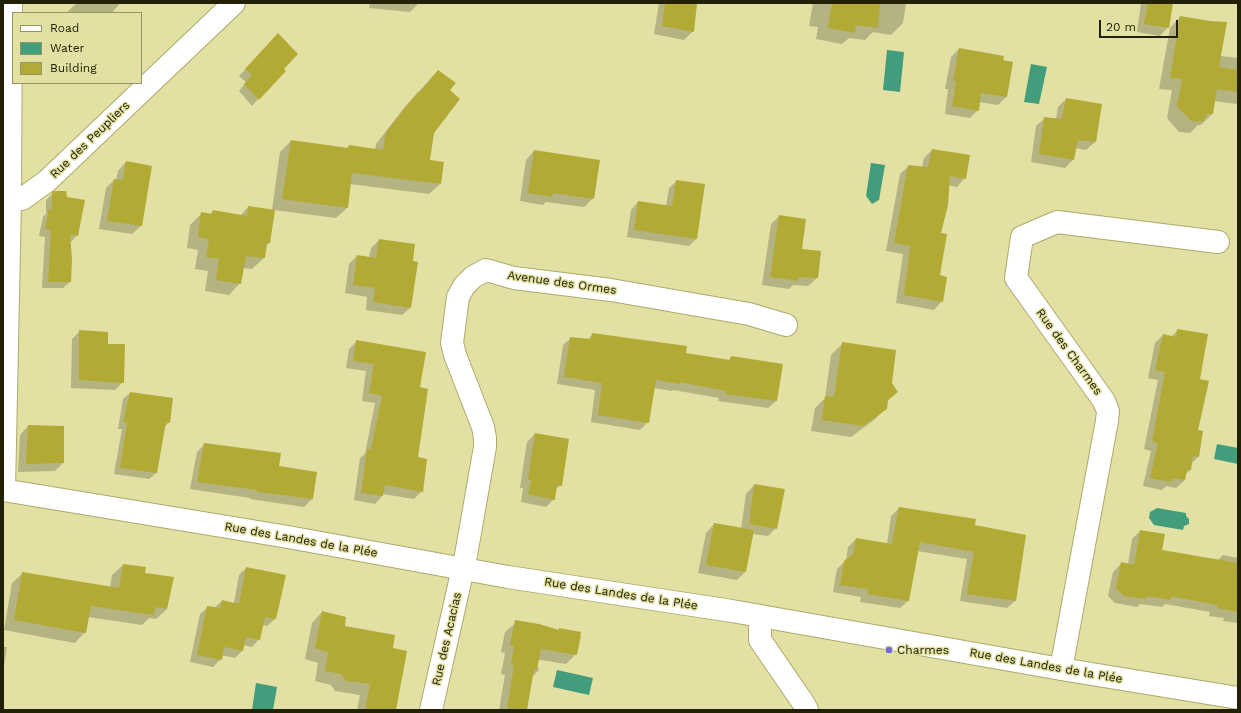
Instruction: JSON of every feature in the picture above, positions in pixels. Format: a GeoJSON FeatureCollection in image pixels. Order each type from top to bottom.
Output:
{"type":"FeatureCollection","features":[{"type":"Feature","properties":{"kind":"street"},"geometry":{"type":"LineString","coordinates":[[3,490],[6,239],[10,201],[11,3]]}},
{"type":"Feature","properties":{"kind":"street","name":"Rue des Peupliers"},"geometry":{"type":"LineString","coordinates":[[10,201],[22,199],[47,181],[234,3]]}},
{"type":"Feature","properties":{"kind":"street","name":"Rue des Charmes"},"geometry":{"type":"LineString","coordinates":[[1060,669],[1108,411],[1104,401],[1016,278],[1022,237],[1057,222],[1218,242]]}},
{"type":"Feature","properties":{"kind":"street","name":"Avenue des Ormes"},"geometry":{"type":"LineString","coordinates":[[462,568],[486,438],[455,355],[452,343],[458,297],[464,286],[473,278],[486,270],[514,278],[611,290],[749,314],[786,325]]}},
{"type":"Feature","properties":{"kind":"street","name":"Rue des Landes de la Plée"},"geometry":{"type":"LineString","coordinates":[[3,490],[288,537],[508,577],[762,617],[1060,669],[1238,698]]}},
{"type":"Feature","properties":{"kind":"street","name":"Rue des Acacias"},"geometry":{"type":"LineString","coordinates":[[431,710],[462,568]]}},
{"type":"Feature","properties":{"kind":"street"},"geometry":{"type":"LineString","coordinates":[[762,617],[760,640],[807,710]]}},
{"type":"Feature","properties":{"kind":"water"},"geometry":{"type":"Polygon","coordinates":[[[887,50],[904,52],[900,92],[883,90],[887,50]]]}},
{"type":"Feature","properties":{"kind":"water"},"geometry":{"type":"Polygon","coordinates":[[[1031,64],[1047,67],[1039,104],[1024,102],[1031,64]]]}},
{"type":"Feature","properties":{"kind":"water"},"geometry":{"type":"Polygon","coordinates":[[[871,163],[885,165],[879,200],[872,204],[866,196],[871,163]]]}},
{"type":"Feature","properties":{"kind":"water"},"geometry":{"type":"Polygon","coordinates":[[[1217,444],[1238,448],[1238,464],[1214,459],[1217,444]]]}},
{"type":"Feature","properties":{"kind":"water"},"geometry":{"type":"Polygon","coordinates":[[[1157,508],[1186,513],[1186,516],[1189,519],[1189,524],[1184,526],[1183,530],[1154,525],[1149,518],[1150,512],[1157,508]]]}},
{"type":"Feature","properties":{"kind":"water"},"geometry":{"type":"Polygon","coordinates":[[[557,670],[593,678],[589,695],[553,687],[557,670]]]}},
{"type":"Feature","properties":{"kind":"water"},"geometry":{"type":"Polygon","coordinates":[[[256,683],[277,687],[273,710],[252,710],[256,683]]]}},
{"type":"Feature","properties":{"kind":"building"},"geometry":{"type":"Polygon","coordinates":[[[665,3],[697,3],[694,32],[662,26],[665,3]]]}},
{"type":"Feature","properties":{"kind":"building"},"geometry":{"type":"Polygon","coordinates":[[[832,3],[880,3],[878,28],[856,25],[855,33],[828,28],[832,3]]]}},
{"type":"Feature","properties":{"kind":"building"},"geometry":{"type":"Polygon","coordinates":[[[1148,3],[1173,3],[1169,28],[1144,24],[1148,3]]]}},
{"type":"Feature","properties":{"kind":"building"},"geometry":{"type":"Polygon","coordinates":[[[1180,16],[1227,22],[1219,67],[1238,70],[1238,92],[1217,89],[1213,114],[1208,114],[1202,122],[1191,121],[1177,106],[1182,79],[1170,78],[1180,16]]]}},
{"type":"Feature","properties":{"kind":"building"},"geometry":{"type":"Polygon","coordinates":[[[278,33],[298,54],[284,69],[286,71],[259,100],[244,84],[252,75],[245,69],[278,33]]]}},
{"type":"Feature","properties":{"kind":"building"},"geometry":{"type":"Polygon","coordinates":[[[959,48],[1004,56],[1003,60],[1013,62],[1007,97],[981,93],[979,111],[952,106],[956,81],[953,81],[959,48]]]}},
{"type":"Feature","properties":{"kind":"building"},"geometry":{"type":"Polygon","coordinates":[[[438,70],[456,83],[450,90],[460,99],[434,133],[430,160],[444,162],[441,184],[352,173],[348,208],[282,199],[291,140],[348,148],[349,145],[383,150],[386,132],[438,70]]]}},
{"type":"Feature","properties":{"kind":"building"},"geometry":{"type":"Polygon","coordinates":[[[1066,98],[1102,104],[1096,142],[1078,140],[1074,160],[1039,154],[1044,117],[1062,119],[1066,98]]]}},
{"type":"Feature","properties":{"kind":"building"},"geometry":{"type":"Polygon","coordinates":[[[932,149],[970,155],[966,179],[950,176],[948,205],[941,233],[947,234],[940,275],[947,277],[943,302],[904,295],[910,246],[894,243],[908,165],[928,167],[932,149]]]}},
{"type":"Feature","properties":{"kind":"building"},"geometry":{"type":"Polygon","coordinates":[[[534,150],[600,160],[594,199],[553,193],[552,197],[528,193],[534,150]]]}},
{"type":"Feature","properties":{"kind":"building"},"geometry":{"type":"Polygon","coordinates":[[[126,161],[152,166],[142,226],[107,221],[114,179],[123,180],[126,161]]]}},
{"type":"Feature","properties":{"kind":"building"},"geometry":{"type":"Polygon","coordinates":[[[676,180],[705,184],[697,239],[634,230],[638,201],[672,206],[676,180]]]}},
{"type":"Feature","properties":{"kind":"building"},"geometry":{"type":"Polygon","coordinates":[[[66,191],[67,197],[85,200],[78,236],[70,234],[72,259],[71,282],[48,282],[51,230],[45,229],[49,209],[52,210],[52,192],[66,191]]]}},
{"type":"Feature","properties":{"kind":"building"},"geometry":{"type":"Polygon","coordinates":[[[248,206],[275,210],[270,243],[267,243],[265,258],[246,256],[241,284],[216,280],[219,259],[206,257],[209,239],[198,237],[201,212],[212,214],[213,210],[247,216],[248,206]]]}},
{"type":"Feature","properties":{"kind":"building"},"geometry":{"type":"Polygon","coordinates":[[[779,215],[806,219],[802,249],[821,251],[818,278],[798,277],[798,281],[770,277],[779,215]]]}},
{"type":"Feature","properties":{"kind":"building"},"geometry":{"type":"Polygon","coordinates":[[[379,239],[415,244],[413,261],[418,262],[411,308],[373,302],[375,288],[353,285],[357,255],[376,258],[379,239]]]}},
{"type":"Feature","properties":{"kind":"building"},"geometry":{"type":"Polygon","coordinates":[[[1177,329],[1208,334],[1200,379],[1209,381],[1198,430],[1203,431],[1199,457],[1193,456],[1191,470],[1187,470],[1185,480],[1173,478],[1171,482],[1150,478],[1158,443],[1152,441],[1165,372],[1155,370],[1163,334],[1176,337],[1177,329]]]}},
{"type":"Feature","properties":{"kind":"building"},"geometry":{"type":"Polygon","coordinates":[[[79,330],[108,332],[108,344],[125,344],[124,383],[79,380],[79,330]]]}},
{"type":"Feature","properties":{"kind":"building"},"geometry":{"type":"Polygon","coordinates":[[[592,333],[687,346],[686,353],[730,360],[731,356],[783,364],[777,401],[725,394],[726,391],[680,382],[680,384],[656,380],[649,423],[598,415],[602,383],[564,377],[570,337],[591,339],[592,333]]]}},
{"type":"Feature","properties":{"kind":"building"},"geometry":{"type":"Polygon","coordinates":[[[356,340],[426,352],[420,387],[428,389],[418,457],[427,459],[423,492],[385,485],[383,496],[361,493],[367,449],[371,450],[382,396],[369,393],[374,364],[353,361],[356,340]]]}},
{"type":"Feature","properties":{"kind":"building"},"geometry":{"type":"Polygon","coordinates":[[[842,342],[896,350],[892,383],[898,392],[888,400],[887,409],[863,426],[822,420],[825,396],[834,397],[842,342]]]}},
{"type":"Feature","properties":{"kind":"building"},"geometry":{"type":"Polygon","coordinates":[[[130,392],[173,398],[170,423],[166,422],[157,473],[120,468],[127,423],[123,422],[130,392]]]}},
{"type":"Feature","properties":{"kind":"building"},"geometry":{"type":"Polygon","coordinates":[[[28,425],[64,426],[64,463],[26,464],[28,425]]]}},
{"type":"Feature","properties":{"kind":"building"},"geometry":{"type":"Polygon","coordinates":[[[535,433],[569,439],[562,486],[557,485],[555,500],[528,494],[531,480],[528,480],[535,433]]]}},
{"type":"Feature","properties":{"kind":"building"},"geometry":{"type":"Polygon","coordinates":[[[204,443],[281,453],[279,466],[317,472],[313,499],[197,482],[204,443]]]}},
{"type":"Feature","properties":{"kind":"building"},"geometry":{"type":"Polygon","coordinates":[[[754,484],[785,489],[777,529],[749,524],[754,484]]]}},
{"type":"Feature","properties":{"kind":"building"},"geometry":{"type":"Polygon","coordinates":[[[899,507],[976,519],[975,525],[1026,535],[1016,601],[967,594],[974,552],[920,542],[909,601],[867,594],[868,589],[840,585],[844,561],[853,554],[856,538],[892,544],[899,507]]]}},
{"type":"Feature","properties":{"kind":"building"},"geometry":{"type":"Polygon","coordinates":[[[714,523],[754,530],[746,572],[706,565],[714,523]]]}},
{"type":"Feature","properties":{"kind":"building"},"geometry":{"type":"Polygon","coordinates":[[[1140,530],[1165,534],[1162,550],[1238,563],[1238,612],[1217,608],[1217,605],[1171,596],[1171,600],[1146,596],[1146,599],[1124,596],[1116,588],[1121,562],[1134,565],[1140,530]]]}},
{"type":"Feature","properties":{"kind":"building"},"geometry":{"type":"Polygon","coordinates":[[[123,564],[146,567],[145,573],[174,577],[167,609],[155,607],[154,615],[91,606],[86,633],[14,620],[22,572],[119,588],[123,564]]]}},
{"type":"Feature","properties":{"kind":"building"},"geometry":{"type":"Polygon","coordinates":[[[246,567],[286,575],[276,619],[265,617],[260,640],[246,637],[243,651],[224,647],[222,660],[197,655],[207,606],[220,608],[222,600],[239,604],[246,567]]]}},
{"type":"Feature","properties":{"kind":"building"},"geometry":{"type":"Polygon","coordinates":[[[322,611],[346,617],[345,626],[395,635],[393,648],[407,651],[396,710],[365,710],[370,684],[346,681],[341,674],[325,671],[328,652],[315,648],[322,611]]]}},
{"type":"Feature","properties":{"kind":"building"},"geometry":{"type":"Polygon","coordinates":[[[515,620],[539,624],[559,630],[559,628],[581,632],[577,655],[541,649],[537,670],[534,669],[527,710],[507,710],[514,665],[511,664],[514,646],[510,645],[515,620]]]}},
{"type":"Feature","properties":{"kind":"place","name":"Charmes"},"geometry":{"type":"Point","coordinates":[889,650]}}]}
